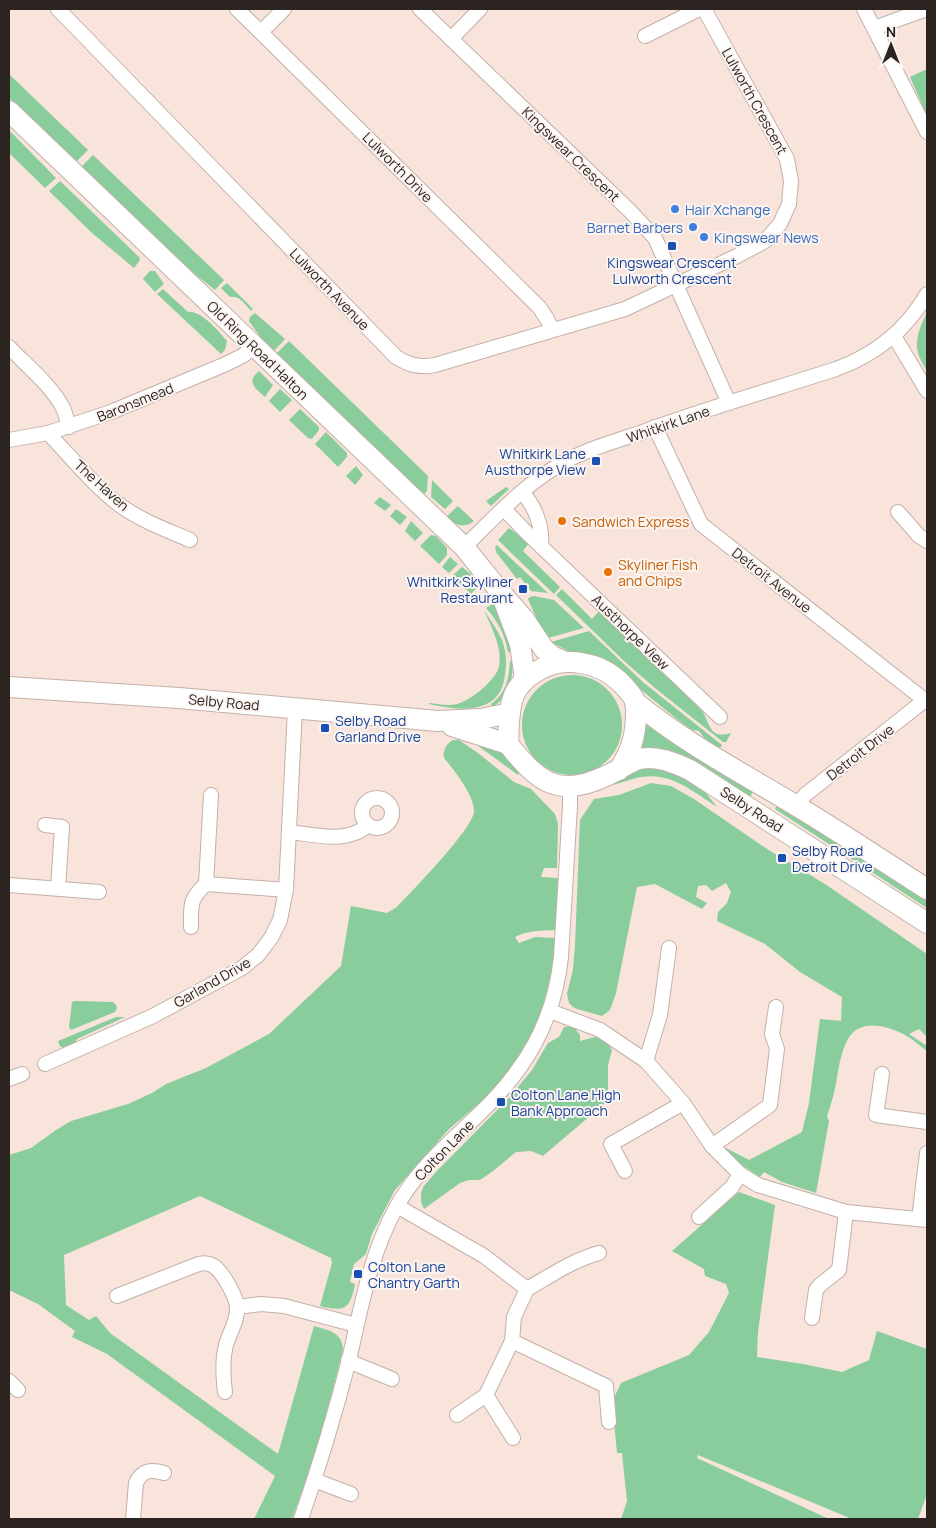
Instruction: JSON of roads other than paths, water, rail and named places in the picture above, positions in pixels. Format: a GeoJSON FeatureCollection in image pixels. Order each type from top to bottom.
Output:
{"type":"FeatureCollection","features":[{"type":"Feature","properties":{"kind":"main road","name":"Old Ring Road Halton"},"geometry":{"type":"LineString","coordinates":[[9,111],[464,547],[524,619],[544,649],[552,656],[565,662]]}},
{"type":"Feature","properties":{"kind":"main road","name":"Old Ring Road Halton"},"geometry":{"type":"LineString","coordinates":[[502,594],[520,644],[525,679]]}},
{"type":"Feature","properties":{"kind":"main road"},"geometry":{"type":"LineString","coordinates":[[565,662],[584,664],[601,669],[619,681],[635,702],[636,727],[629,754],[619,770],[597,781],[570,788],[550,784],[532,771],[508,744],[510,713],[514,694],[525,679],[544,666],[565,662]]}},
{"type":"Feature","properties":{"kind":"main road","name":"Selby Road"},"geometry":{"type":"LineString","coordinates":[[9,687],[179,698],[438,721],[481,719],[510,713]]}},
{"type":"Feature","properties":{"kind":"main road","name":"Selby Road"},"geometry":{"type":"LineString","coordinates":[[635,702],[660,722],[707,754],[796,806],[927,888]]}},
{"type":"Feature","properties":{"kind":"main road","name":"Selby Road"},"geometry":{"type":"LineString","coordinates":[[438,721],[508,744]]}},
{"type":"Feature","properties":{"kind":"main road","name":"Selby Road"},"geometry":{"type":"LineString","coordinates":[[619,770],[638,759],[659,759],[674,762],[690,770],[927,923]]}},
{"type":"Feature","properties":{"kind":"street","name":"Lulworth Avenue"},"geometry":{"type":"LineString","coordinates":[[58,9],[396,357],[404,362],[424,367],[435,365],[625,309],[676,285]]}},
{"type":"Feature","properties":{"kind":"street","name":"Lulworth Drive"},"geometry":{"type":"LineString","coordinates":[[237,9],[539,307],[547,318],[552,330]]}},
{"type":"Feature","properties":{"kind":"street"},"geometry":{"type":"LineString","coordinates":[[261,32],[284,9]]}},
{"type":"Feature","properties":{"kind":"street","name":"Kingswear Crescent"},"geometry":{"type":"LineString","coordinates":[[420,9],[636,217],[655,238],[729,403]]}},
{"type":"Feature","properties":{"kind":"street"},"geometry":{"type":"LineString","coordinates":[[451,38],[480,9]]}},
{"type":"Feature","properties":{"kind":"street"},"geometry":{"type":"LineString","coordinates":[[645,36],[699,9]]}},
{"type":"Feature","properties":{"kind":"street","name":"Lulworth Crescent"},"geometry":{"type":"LineString","coordinates":[[676,285],[765,241],[776,229],[785,214],[791,192],[790,170],[787,159],[704,9]]}},
{"type":"Feature","properties":{"kind":"street"},"geometry":{"type":"LineString","coordinates":[[864,9],[927,132]]}},
{"type":"Feature","properties":{"kind":"street"},"geometry":{"type":"LineString","coordinates":[[874,28],[927,9]]}},
{"type":"Feature","properties":{"kind":"street","name":"Whitkirk Lane"},"geometry":{"type":"LineString","coordinates":[[464,547],[522,492],[547,472],[572,458],[655,427],[848,364],[872,352],[894,336],[912,317],[927,294]]}},
{"type":"Feature","properties":{"kind":"street"},"geometry":{"type":"LineString","coordinates":[[894,336],[927,391]]}},
{"type":"Feature","properties":{"kind":"street","name":"Baronsmead"},"geometry":{"type":"LineString","coordinates":[[9,440],[48,433],[111,412],[244,355],[254,346]]}},
{"type":"Feature","properties":{"kind":"street"},"geometry":{"type":"LineString","coordinates":[[9,347],[58,400],[64,410],[69,427]]}},
{"type":"Feature","properties":{"kind":"street","name":"Detroit Avenue"},"geometry":{"type":"LineString","coordinates":[[655,427],[701,524],[926,701]]}},
{"type":"Feature","properties":{"kind":"street","name":"The Haven"},"geometry":{"type":"LineString","coordinates":[[48,433],[121,506],[148,522],[190,540]]}},
{"type":"Feature","properties":{"kind":"street"},"geometry":{"type":"LineString","coordinates":[[522,492],[535,510],[540,527],[541,546]]}},
{"type":"Feature","properties":{"kind":"street","name":"Austhorpe View"},"geometry":{"type":"LineString","coordinates":[[504,508],[720,718]]}},
{"type":"Feature","properties":{"kind":"street"},"geometry":{"type":"LineString","coordinates":[[898,512],[919,536],[927,541]]}},
{"type":"Feature","properties":{"kind":"street","name":"Detroit Drive"},"geometry":{"type":"LineString","coordinates":[[796,806],[805,795],[926,701]]}},
{"type":"Feature","properties":{"kind":"street","name":"Garland Drive"},"geometry":{"type":"LineString","coordinates":[[45,1064],[153,1016],[242,968],[258,955],[274,934],[280,920],[286,890],[295,709]]}},
{"type":"Feature","properties":{"kind":"street","name":"Colton Lane"},"geometry":{"type":"LineString","coordinates":[[301,1519],[348,1361],[372,1265],[397,1206],[413,1182],[435,1157],[478,1116],[518,1072],[537,1042],[550,1011],[558,983],[561,957],[570,788]]}},
{"type":"Feature","properties":{"kind":"street"},"geometry":{"type":"LineString","coordinates":[[191,927],[191,906],[196,893],[206,884],[211,795]]}},
{"type":"Feature","properties":{"kind":"street"},"geometry":{"type":"LineString","coordinates":[[44,825],[62,827],[58,888]]}},
{"type":"Feature","properties":{"kind":"street"},"geometry":{"type":"LineString","coordinates":[[290,832],[337,837],[352,835],[362,831],[368,825]]}},
{"type":"Feature","properties":{"kind":"street"},"geometry":{"type":"LineString","coordinates":[[206,884],[286,890]]}},
{"type":"Feature","properties":{"kind":"street"},"geometry":{"type":"LineString","coordinates":[[9,885],[99,892]]}},
{"type":"Feature","properties":{"kind":"street"},"geometry":{"type":"LineString","coordinates":[[646,1061],[660,1015],[669,948]]}},
{"type":"Feature","properties":{"kind":"street"},"geometry":{"type":"LineString","coordinates":[[712,1146],[770,1105],[777,1049],[772,1034],[776,1007]]}},
{"type":"Feature","properties":{"kind":"street"},"geometry":{"type":"LineString","coordinates":[[550,1011],[600,1030],[646,1061],[683,1102],[712,1146],[740,1174],[758,1185],[846,1212],[923,1219],[927,1153]]}},
{"type":"Feature","properties":{"kind":"street"},"geometry":{"type":"LineString","coordinates":[[9,1079],[22,1074]]}},
{"type":"Feature","properties":{"kind":"street"},"geometry":{"type":"LineString","coordinates":[[882,1074],[876,1115],[927,1122]]}},
{"type":"Feature","properties":{"kind":"street"},"geometry":{"type":"LineString","coordinates":[[625,1171],[611,1144],[683,1102]]}},
{"type":"Feature","properties":{"kind":"street"},"geometry":{"type":"LineString","coordinates":[[699,1217],[732,1187],[740,1174]]}},
{"type":"Feature","properties":{"kind":"street"},"geometry":{"type":"LineString","coordinates":[[397,1206],[484,1256],[526,1289]]}},
{"type":"Feature","properties":{"kind":"street"},"geometry":{"type":"LineString","coordinates":[[813,1318],[816,1290],[839,1270],[846,1212]]}},
{"type":"Feature","properties":{"kind":"street"},"geometry":{"type":"LineString","coordinates":[[457,1415],[486,1395],[512,1341],[514,1316],[526,1289],[578,1260],[599,1253]]}},
{"type":"Feature","properties":{"kind":"street"},"geometry":{"type":"LineString","coordinates":[[117,1296],[196,1265],[206,1263],[219,1272],[234,1295],[238,1307],[238,1314],[225,1352],[223,1371],[224,1392]]}},
{"type":"Feature","properties":{"kind":"street"},"geometry":{"type":"LineString","coordinates":[[238,1307],[261,1304],[284,1306],[356,1325]]}},
{"type":"Feature","properties":{"kind":"street"},"geometry":{"type":"LineString","coordinates":[[512,1341],[606,1386],[609,1422]]}},
{"type":"Feature","properties":{"kind":"street"},"geometry":{"type":"LineString","coordinates":[[348,1361],[392,1379]]}},
{"type":"Feature","properties":{"kind":"street"},"geometry":{"type":"LineString","coordinates":[[486,1395],[513,1438]]}},
{"type":"Feature","properties":{"kind":"street"},"geometry":{"type":"LineString","coordinates":[[133,1519],[138,1478],[147,1471],[152,1470],[164,1473]]}},
{"type":"Feature","properties":{"kind":"street"},"geometry":{"type":"LineString","coordinates":[[314,1480],[351,1494]]}},
{"type":"Feature","properties":{"kind":"place","name":"Hair Xchange"},"geometry":{"type":"Point","coordinates":[675,209]}},
{"type":"Feature","properties":{"kind":"place","name":"Barnet Barbers"},"geometry":{"type":"Point","coordinates":[693,227]}},
{"type":"Feature","properties":{"kind":"place","name":"Kingswear News"},"geometry":{"type":"Point","coordinates":[704,237]}},
{"type":"Feature","properties":{"kind":"place","name":"Kingswear Crescent Lulworth Crescent"},"geometry":{"type":"Point","coordinates":[672,246]}},
{"type":"Feature","properties":{"kind":"place","name":"Whitkirk Lane Austhorpe View"},"geometry":{"type":"Point","coordinates":[596,461]}},
{"type":"Feature","properties":{"kind":"place","name":"Sandwich Express"},"geometry":{"type":"Point","coordinates":[562,521]}},
{"type":"Feature","properties":{"kind":"place","name":"Skyliner Fish and Chips"},"geometry":{"type":"Point","coordinates":[608,572]}},
{"type":"Feature","properties":{"kind":"place","name":"Whitkirk Skyliner Restaurant"},"geometry":{"type":"Point","coordinates":[523,589]}},
{"type":"Feature","properties":{"kind":"place","name":"Selby Road Garland Drive"},"geometry":{"type":"Point","coordinates":[325,728]}},
{"type":"Feature","properties":{"kind":"place","name":"Selby Road Detroit Drive"},"geometry":{"type":"Point","coordinates":[782,858]}},
{"type":"Feature","properties":{"kind":"place","name":"Colton Lane High Bank Approach"},"geometry":{"type":"Point","coordinates":[501,1102]}},
{"type":"Feature","properties":{"kind":"place","name":"Colton Lane Chantry Garth"},"geometry":{"type":"Point","coordinates":[358,1274]}}]}
